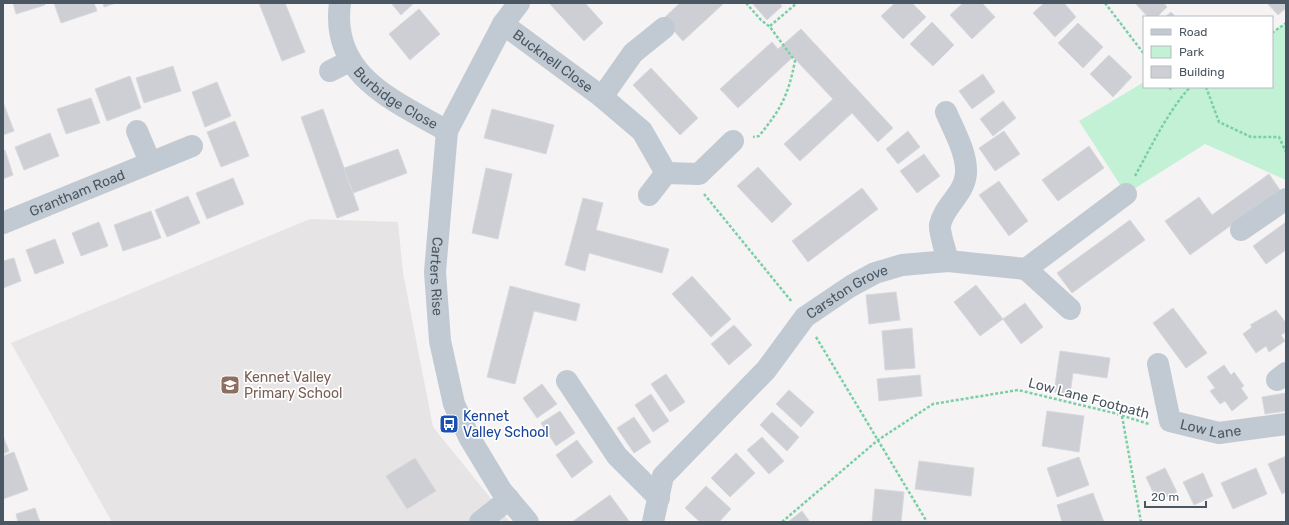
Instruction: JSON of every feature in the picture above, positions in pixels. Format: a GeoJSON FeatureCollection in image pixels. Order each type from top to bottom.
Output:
{"type":"FeatureCollection","features":[{"type":"Feature","properties":{"kind":"street","name":"Burbidge Close"},"geometry":{"type":"LineString","coordinates":[[340,3],[339,11],[342,36],[350,61],[360,75],[390,99],[447,131]]}},
{"type":"Feature","properties":{"kind":"street","name":"Carters Rise"},"geometry":{"type":"LineString","coordinates":[[519,3],[503,24],[447,131],[435,272],[440,341],[454,404],[469,437],[509,499],[528,522]]}},
{"type":"Feature","properties":{"kind":"street","name":"Bucknell Close"},"geometry":{"type":"LineString","coordinates":[[503,24],[602,97],[642,131],[666,174]]}},
{"type":"Feature","properties":{"kind":"street","name":"Bucknell Close"},"geometry":{"type":"LineString","coordinates":[[602,97],[633,53],[664,28]]}},
{"type":"Feature","properties":{"kind":"street","name":"Burbidge Close"},"geometry":{"type":"LineString","coordinates":[[330,71],[350,61]]}},
{"type":"Feature","properties":{"kind":"street"},"geometry":{"type":"LineString","coordinates":[[946,112],[961,149],[966,174],[962,188],[946,212],[940,226],[948,261]]}},
{"type":"Feature","properties":{"kind":"street"},"geometry":{"type":"LineString","coordinates":[[137,131],[150,162]]}},
{"type":"Feature","properties":{"kind":"street"},"geometry":{"type":"LineString","coordinates":[[649,195],[666,174],[699,174],[733,141]]}},
{"type":"Feature","properties":{"kind":"street","name":"Grantham Road"},"geometry":{"type":"LineString","coordinates":[[3,223],[192,146]]}},
{"type":"Feature","properties":{"kind":"street"},"geometry":{"type":"LineString","coordinates":[[1070,309],[1026,268],[1126,194]]}},
{"type":"Feature","properties":{"kind":"street"},"geometry":{"type":"LineString","coordinates":[[1241,230],[1286,199]]}},
{"type":"Feature","properties":{"kind":"street","name":"Carston Grove"},"geometry":{"type":"LineString","coordinates":[[653,522],[664,476],[766,370],[805,317],[851,286],[875,273],[902,265],[948,261],[1026,268]]}},
{"type":"Feature","properties":{"kind":"street","name":"Low Lane"},"geometry":{"type":"LineString","coordinates":[[1158,364],[1170,421],[1219,433],[1286,424]]}},
{"type":"Feature","properties":{"kind":"street"},"geometry":{"type":"LineString","coordinates":[[567,381],[617,456],[659,498]]}},
{"type":"Feature","properties":{"kind":"street"},"geometry":{"type":"LineString","coordinates":[[480,522],[509,499]]}},
{"type":"Feature","properties":{"kind":"path"},"geometry":{"type":"LineString","coordinates":[[733,141],[759,136],[779,112],[790,85],[795,61],[770,26],[761,20],[746,3]]}},
{"type":"Feature","properties":{"kind":"path"},"geometry":{"type":"LineString","coordinates":[[770,26],[797,3]]}},
{"type":"Feature","properties":{"kind":"path"},"geometry":{"type":"LineString","coordinates":[[1105,3],[1143,53]]}},
{"type":"Feature","properties":{"kind":"path"},"geometry":{"type":"LineString","coordinates":[[1273,32],[1286,23]]}},
{"type":"Feature","properties":{"kind":"path"},"geometry":{"type":"LineString","coordinates":[[1126,194],[1159,131],[1180,98],[1189,88]]}},
{"type":"Feature","properties":{"kind":"path"},"geometry":{"type":"LineString","coordinates":[[1206,88],[1219,122],[1251,137],[1279,137],[1286,152]]}},
{"type":"Feature","properties":{"kind":"path","name":"Low Lane Footpath"},"geometry":{"type":"LineString","coordinates":[[782,522],[878,440],[933,404],[1018,390],[1152,425]]}},
{"type":"Feature","properties":{"kind":"path"},"geometry":{"type":"LineString","coordinates":[[1122,416],[1141,522]]}},
{"type":"Feature","properties":{"kind":"shaded area","name":"Kennet Valley Primary School"},"geometry":{"type":"Polygon","coordinates":[[[310,219],[398,222],[403,273],[433,427],[510,522],[112,522],[11,343],[310,219]]]}},
{"type":"Feature","properties":{"kind":"green space"},"geometry":{"type":"Polygon","coordinates":[[[1286,23],[1286,180],[1205,144],[1126,194],[1079,121],[1143,83],[1143,88],[1273,88],[1273,32],[1286,23]]]}},
{"type":"Feature","properties":{"kind":"building"},"geometry":{"type":"Polygon","coordinates":[[[13,3],[44,3],[45,5],[16,14],[13,3]]]}},
{"type":"Feature","properties":{"kind":"building"},"geometry":{"type":"Polygon","coordinates":[[[54,3],[94,3],[97,11],[61,23],[54,3]]]}},
{"type":"Feature","properties":{"kind":"building"},"geometry":{"type":"Polygon","coordinates":[[[103,3],[116,3],[104,7],[103,3]]]}},
{"type":"Feature","properties":{"kind":"building"},"geometry":{"type":"Polygon","coordinates":[[[259,3],[285,3],[305,52],[282,61],[259,3]]]}},
{"type":"Feature","properties":{"kind":"building"},"geometry":{"type":"Polygon","coordinates":[[[391,3],[414,3],[401,15],[391,3]]]}},
{"type":"Feature","properties":{"kind":"building"},"geometry":{"type":"Polygon","coordinates":[[[549,3],[585,3],[603,23],[584,41],[549,3]]]}},
{"type":"Feature","properties":{"kind":"building"},"geometry":{"type":"Polygon","coordinates":[[[680,3],[724,3],[683,41],[663,19],[680,3]]]}},
{"type":"Feature","properties":{"kind":"building"},"geometry":{"type":"Polygon","coordinates":[[[752,3],[779,3],[782,6],[767,20],[752,3]]]}},
{"type":"Feature","properties":{"kind":"building"},"geometry":{"type":"Polygon","coordinates":[[[895,3],[912,3],[926,17],[903,39],[881,16],[895,3]]]}},
{"type":"Feature","properties":{"kind":"building"},"geometry":{"type":"Polygon","coordinates":[[[963,3],[982,3],[995,17],[972,39],[950,15],[963,3]]]}},
{"type":"Feature","properties":{"kind":"building"},"geometry":{"type":"Polygon","coordinates":[[[1044,3],[1064,3],[1076,17],[1055,37],[1033,13],[1044,3]]]}},
{"type":"Feature","properties":{"kind":"building"},"geometry":{"type":"Polygon","coordinates":[[[1135,3],[1164,3],[1167,7],[1158,16],[1147,16],[1135,3]]]}},
{"type":"Feature","properties":{"kind":"building"},"geometry":{"type":"Polygon","coordinates":[[[1267,3],[1286,3],[1286,8],[1278,15],[1267,3]]]}},
{"type":"Feature","properties":{"kind":"building"},"geometry":{"type":"Polygon","coordinates":[[[419,9],[440,34],[410,60],[389,34],[419,9]]]}},
{"type":"Feature","properties":{"kind":"building"},"geometry":{"type":"Polygon","coordinates":[[[1171,12],[1175,16],[1166,16],[1171,12]]]}},
{"type":"Feature","properties":{"kind":"building"},"geometry":{"type":"Polygon","coordinates":[[[932,22],[954,45],[933,66],[910,44],[932,22]]]}},
{"type":"Feature","properties":{"kind":"building"},"geometry":{"type":"Polygon","coordinates":[[[1078,23],[1103,47],[1083,68],[1058,43],[1078,23]]]}},
{"type":"Feature","properties":{"kind":"building"},"geometry":{"type":"Polygon","coordinates":[[[801,29],[893,128],[878,142],[852,113],[800,161],[784,144],[833,99],[793,57],[738,108],[720,89],[772,42],[778,49],[801,29]]]}},
{"type":"Feature","properties":{"kind":"building"},"geometry":{"type":"Polygon","coordinates":[[[1109,55],[1132,77],[1113,97],[1090,74],[1109,55]]]}},
{"type":"Feature","properties":{"kind":"building"},"geometry":{"type":"Polygon","coordinates":[[[173,66],[181,91],[144,103],[136,78],[173,66]]]}},
{"type":"Feature","properties":{"kind":"building"},"geometry":{"type":"Polygon","coordinates":[[[651,68],[698,118],[680,135],[633,85],[651,68]]]}},
{"type":"Feature","properties":{"kind":"building"},"geometry":{"type":"Polygon","coordinates":[[[983,74],[995,92],[972,109],[959,91],[983,74]]]}},
{"type":"Feature","properties":{"kind":"building"},"geometry":{"type":"Polygon","coordinates":[[[130,76],[141,108],[107,121],[95,89],[130,76]]]}},
{"type":"Feature","properties":{"kind":"building"},"geometry":{"type":"Polygon","coordinates":[[[217,82],[231,116],[205,127],[192,92],[217,82]]]}},
{"type":"Feature","properties":{"kind":"building"},"geometry":{"type":"Polygon","coordinates":[[[91,98],[100,123],[66,134],[57,109],[91,98]]]}},
{"type":"Feature","properties":{"kind":"building"},"geometry":{"type":"Polygon","coordinates":[[[1003,101],[1016,118],[993,136],[980,119],[1003,101]]]}},
{"type":"Feature","properties":{"kind":"building"},"geometry":{"type":"Polygon","coordinates":[[[3,102],[14,131],[3,135],[3,102]]]}},
{"type":"Feature","properties":{"kind":"building"},"geometry":{"type":"Polygon","coordinates":[[[323,109],[359,210],[337,218],[301,117],[323,109]]]}},
{"type":"Feature","properties":{"kind":"building"},"geometry":{"type":"Polygon","coordinates":[[[492,109],[554,125],[546,154],[484,138],[492,109]]]}},
{"type":"Feature","properties":{"kind":"building"},"geometry":{"type":"Polygon","coordinates":[[[235,121],[249,156],[221,167],[207,132],[235,121]]]}},
{"type":"Feature","properties":{"kind":"building"},"geometry":{"type":"Polygon","coordinates":[[[908,131],[920,147],[898,164],[886,149],[908,131]]]}},
{"type":"Feature","properties":{"kind":"building"},"geometry":{"type":"Polygon","coordinates":[[[1004,131],[1020,154],[995,171],[979,148],[1004,131]]]}},
{"type":"Feature","properties":{"kind":"building"},"geometry":{"type":"Polygon","coordinates":[[[50,133],[59,156],[24,170],[15,147],[50,133]]]}},
{"type":"Feature","properties":{"kind":"building"},"geometry":{"type":"Polygon","coordinates":[[[1089,146],[1104,168],[1058,201],[1042,180],[1089,146]]]}},
{"type":"Feature","properties":{"kind":"building"},"geometry":{"type":"Polygon","coordinates":[[[398,149],[407,173],[353,193],[344,168],[398,149]]]}},
{"type":"Feature","properties":{"kind":"building"},"geometry":{"type":"Polygon","coordinates":[[[5,150],[13,175],[3,179],[3,151],[5,150]]]}},
{"type":"Feature","properties":{"kind":"building"},"geometry":{"type":"Polygon","coordinates":[[[924,154],[940,176],[917,193],[900,171],[924,154]]]}},
{"type":"Feature","properties":{"kind":"building"},"geometry":{"type":"Polygon","coordinates":[[[758,167],[792,204],[772,223],[737,186],[758,167]]]}},
{"type":"Feature","properties":{"kind":"building"},"geometry":{"type":"Polygon","coordinates":[[[486,168],[512,174],[498,239],[472,233],[486,168]]]}},
{"type":"Feature","properties":{"kind":"building"},"geometry":{"type":"Polygon","coordinates":[[[1269,174],[1280,190],[1190,255],[1165,221],[1199,197],[1212,215],[1269,174]]]}},
{"type":"Feature","properties":{"kind":"building"},"geometry":{"type":"Polygon","coordinates":[[[233,178],[244,204],[207,219],[196,193],[233,178]]]}},
{"type":"Feature","properties":{"kind":"building"},"geometry":{"type":"Polygon","coordinates":[[[999,181],[1028,221],[1009,236],[979,195],[999,181]]]}},
{"type":"Feature","properties":{"kind":"building"},"geometry":{"type":"Polygon","coordinates":[[[862,188],[878,209],[808,262],[792,241],[862,188]]]}},
{"type":"Feature","properties":{"kind":"building"},"geometry":{"type":"Polygon","coordinates":[[[188,196],[200,223],[167,237],[155,210],[188,196]]]}},
{"type":"Feature","properties":{"kind":"building"},"geometry":{"type":"Polygon","coordinates":[[[583,198],[603,203],[596,230],[669,249],[662,273],[589,253],[585,271],[565,265],[583,198]]]}},
{"type":"Feature","properties":{"kind":"building"},"geometry":{"type":"Polygon","coordinates":[[[151,211],[161,238],[123,251],[114,225],[151,211]]]}},
{"type":"Feature","properties":{"kind":"building"},"geometry":{"type":"Polygon","coordinates":[[[1130,220],[1145,240],[1072,293],[1057,273],[1130,220]]]}},
{"type":"Feature","properties":{"kind":"building"},"geometry":{"type":"Polygon","coordinates":[[[99,222],[108,246],[81,256],[72,233],[99,222]]]}},
{"type":"Feature","properties":{"kind":"building"},"geometry":{"type":"Polygon","coordinates":[[[1286,222],[1286,250],[1266,264],[1253,246],[1286,222]]]}},
{"type":"Feature","properties":{"kind":"building"},"geometry":{"type":"Polygon","coordinates":[[[55,239],[64,263],[35,274],[26,250],[55,239]]]}},
{"type":"Feature","properties":{"kind":"building"},"geometry":{"type":"Polygon","coordinates":[[[14,258],[21,281],[3,288],[3,261],[14,258]]]}},
{"type":"Feature","properties":{"kind":"building"},"geometry":{"type":"Polygon","coordinates":[[[692,276],[731,319],[711,337],[672,294],[692,276]]]}},
{"type":"Feature","properties":{"kind":"building"},"geometry":{"type":"Polygon","coordinates":[[[976,285],[1003,319],[980,336],[954,302],[976,285]]]}},
{"type":"Feature","properties":{"kind":"building"},"geometry":{"type":"Polygon","coordinates":[[[510,286],[580,304],[576,321],[534,311],[515,384],[487,377],[510,286]]]}},
{"type":"Feature","properties":{"kind":"building"},"geometry":{"type":"Polygon","coordinates":[[[896,292],[900,320],[869,324],[866,295],[896,292]]]}},
{"type":"Feature","properties":{"kind":"building"},"geometry":{"type":"Polygon","coordinates":[[[1025,303],[1043,327],[1021,344],[1003,319],[1025,303]]]}},
{"type":"Feature","properties":{"kind":"building"},"geometry":{"type":"Polygon","coordinates":[[[1173,308],[1207,353],[1186,368],[1153,323],[1173,308]]]}},
{"type":"Feature","properties":{"kind":"building"},"geometry":{"type":"Polygon","coordinates":[[[1276,310],[1286,323],[1286,332],[1281,335],[1285,341],[1269,352],[1266,346],[1256,353],[1243,334],[1252,327],[1250,325],[1276,310]]]}},
{"type":"Feature","properties":{"kind":"building"},"geometry":{"type":"Polygon","coordinates":[[[734,325],[752,345],[729,365],[711,344],[734,325]]]}},
{"type":"Feature","properties":{"kind":"building"},"geometry":{"type":"Polygon","coordinates":[[[912,328],[915,368],[885,370],[882,331],[912,328]]]}},
{"type":"Feature","properties":{"kind":"building"},"geometry":{"type":"Polygon","coordinates":[[[1060,351],[1110,358],[1107,378],[1073,373],[1070,394],[1054,392],[1060,351]]]}},
{"type":"Feature","properties":{"kind":"building"},"geometry":{"type":"Polygon","coordinates":[[[1224,365],[1231,375],[1234,372],[1244,386],[1241,388],[1248,398],[1232,411],[1225,401],[1220,404],[1210,391],[1215,388],[1207,377],[1224,365]]]}},
{"type":"Feature","properties":{"kind":"building"},"geometry":{"type":"Polygon","coordinates":[[[666,374],[685,402],[670,412],[651,384],[666,374]]]}},
{"type":"Feature","properties":{"kind":"building"},"geometry":{"type":"Polygon","coordinates":[[[920,375],[922,396],[879,401],[877,379],[920,375]]]}},
{"type":"Feature","properties":{"kind":"building"},"geometry":{"type":"Polygon","coordinates":[[[542,384],[557,404],[537,418],[523,398],[542,384]]]}},
{"type":"Feature","properties":{"kind":"building"},"geometry":{"type":"Polygon","coordinates":[[[789,390],[814,412],[801,427],[776,404],[789,390]]]}},
{"type":"Feature","properties":{"kind":"building"},"geometry":{"type":"Polygon","coordinates":[[[1286,393],[1286,411],[1265,414],[1262,397],[1286,393]]]}},
{"type":"Feature","properties":{"kind":"building"},"geometry":{"type":"Polygon","coordinates":[[[651,394],[669,421],[653,432],[635,405],[651,394]]]}},
{"type":"Feature","properties":{"kind":"building"},"geometry":{"type":"Polygon","coordinates":[[[560,411],[575,433],[556,446],[541,423],[560,411]]]}},
{"type":"Feature","properties":{"kind":"building"},"geometry":{"type":"Polygon","coordinates":[[[1047,411],[1084,416],[1079,452],[1042,446],[1047,411]]]}},
{"type":"Feature","properties":{"kind":"building"},"geometry":{"type":"Polygon","coordinates":[[[772,412],[799,437],[787,451],[760,425],[772,412]]]}},
{"type":"Feature","properties":{"kind":"building"},"geometry":{"type":"Polygon","coordinates":[[[634,417],[651,442],[634,453],[617,428],[634,417]]]}},
{"type":"Feature","properties":{"kind":"building"},"geometry":{"type":"Polygon","coordinates":[[[3,436],[9,451],[3,454],[3,436]]]}},
{"type":"Feature","properties":{"kind":"building"},"geometry":{"type":"Polygon","coordinates":[[[762,437],[784,461],[769,474],[747,450],[762,437]]]}},
{"type":"Feature","properties":{"kind":"building"},"geometry":{"type":"Polygon","coordinates":[[[577,440],[593,462],[572,478],[556,455],[577,440]]]}},
{"type":"Feature","properties":{"kind":"building"},"geometry":{"type":"Polygon","coordinates":[[[14,452],[28,490],[3,499],[3,456],[14,452]]]}},
{"type":"Feature","properties":{"kind":"building"},"geometry":{"type":"Polygon","coordinates":[[[736,453],[755,473],[730,497],[711,478],[736,453]]]}},
{"type":"Feature","properties":{"kind":"building"},"geometry":{"type":"Polygon","coordinates":[[[1286,456],[1286,492],[1282,494],[1268,464],[1286,456]]]}},
{"type":"Feature","properties":{"kind":"building"},"geometry":{"type":"Polygon","coordinates":[[[1079,457],[1089,485],[1057,497],[1047,468],[1079,457]]]}},
{"type":"Feature","properties":{"kind":"building"},"geometry":{"type":"Polygon","coordinates":[[[415,458],[436,491],[407,509],[386,476],[415,458]]]}},
{"type":"Feature","properties":{"kind":"building"},"geometry":{"type":"Polygon","coordinates":[[[919,461],[974,468],[971,496],[915,489],[919,461]]]}},
{"type":"Feature","properties":{"kind":"building"},"geometry":{"type":"Polygon","coordinates":[[[1165,468],[1177,492],[1157,501],[1146,477],[1165,468]]]}},
{"type":"Feature","properties":{"kind":"building"},"geometry":{"type":"Polygon","coordinates":[[[1256,468],[1267,494],[1233,509],[1221,483],[1256,468]]]}},
{"type":"Feature","properties":{"kind":"building"},"geometry":{"type":"Polygon","coordinates":[[[1203,473],[1213,496],[1194,505],[1183,482],[1203,473]]]}},
{"type":"Feature","properties":{"kind":"building"},"geometry":{"type":"Polygon","coordinates":[[[706,486],[731,509],[719,522],[700,522],[685,508],[706,486]]]}},
{"type":"Feature","properties":{"kind":"building"},"geometry":{"type":"Polygon","coordinates":[[[875,489],[904,492],[901,522],[872,522],[875,489]]]}},
{"type":"Feature","properties":{"kind":"building"},"geometry":{"type":"Polygon","coordinates":[[[1093,493],[1104,522],[1062,522],[1057,505],[1093,493]]]}},
{"type":"Feature","properties":{"kind":"building"},"geometry":{"type":"Polygon","coordinates":[[[610,495],[629,521],[572,522],[610,495]]]}},
{"type":"Feature","properties":{"kind":"building"},"geometry":{"type":"Polygon","coordinates":[[[35,508],[40,522],[18,522],[16,514],[35,508]]]}},
{"type":"Feature","properties":{"kind":"building"},"geometry":{"type":"Polygon","coordinates":[[[802,511],[810,522],[788,522],[802,511]]]}},
{"type":"Feature","properties":{"kind":"place","name":"Kennet Valley Primary School"},"geometry":{"type":"Point","coordinates":[230,385]}},
{"type":"Feature","properties":{"kind":"place","name":"Kennet Valley School"},"geometry":{"type":"Point","coordinates":[449,424]}}]}
